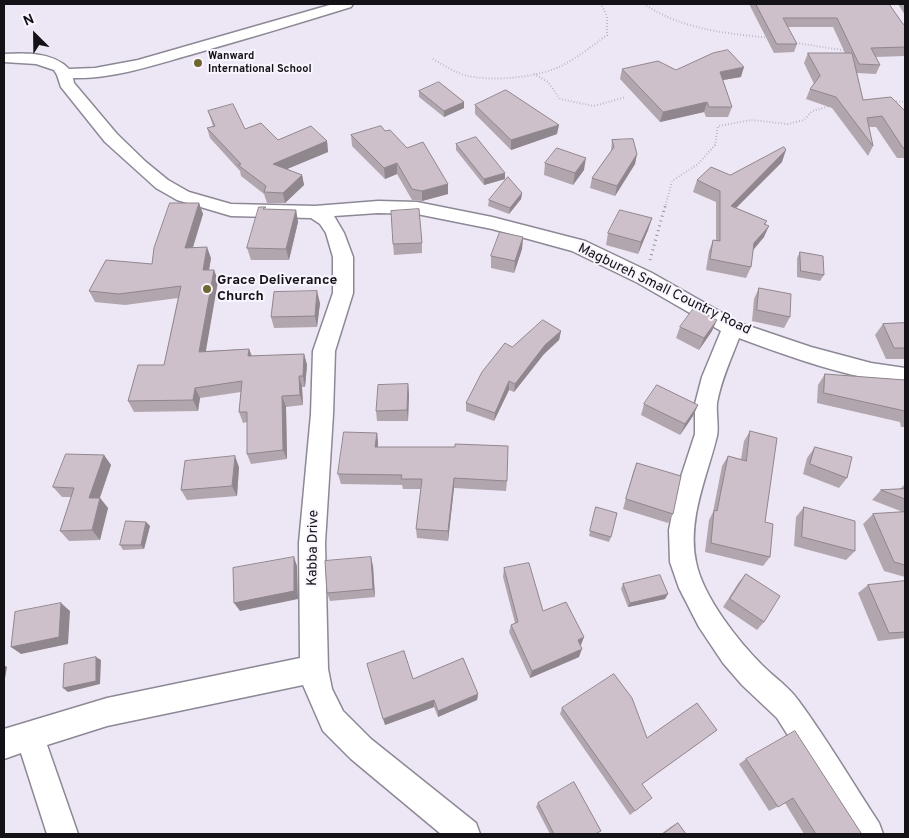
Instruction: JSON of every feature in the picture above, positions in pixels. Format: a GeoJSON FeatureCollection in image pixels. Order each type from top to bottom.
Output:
{"type":"FeatureCollection","features":[{"type":"Feature","properties":{"kind":"street"},"geometry":{"type":"LineString","coordinates":[[4,58],[34,59],[55,64],[64,73],[90,73],[136,66],[346,4]]}},
{"type":"Feature","properties":{"kind":"street","name":"Magbureh Small Country Road"},"geometry":{"type":"LineString","coordinates":[[64,73],[66,84],[111,138],[162,184],[183,196],[232,210],[315,212],[378,207],[417,208],[492,223],[578,246],[645,278],[733,328],[809,355],[870,371],[905,376]]}},
{"type":"Feature","properties":{"kind":"street","name":"Kabba Drive"},"geometry":{"type":"LineString","coordinates":[[315,212],[327,220],[335,233],[343,258],[343,293],[324,351],[322,414],[312,543],[314,669],[319,692],[334,721],[361,749],[465,834]]}},
{"type":"Feature","properties":{"kind":"street"},"geometry":{"type":"LineString","coordinates":[[733,328],[713,377],[706,404],[706,434],[689,490],[682,530],[683,562],[692,588],[708,618],[739,660],[787,708],[868,834]]}},
{"type":"Feature","properties":{"kind":"street"},"geometry":{"type":"LineString","coordinates":[[62,834],[17,740],[106,712],[314,669]]}},
{"type":"Feature","properties":{"kind":"path"},"geometry":{"type":"LineString","coordinates":[[433,59],[448,68],[470,76],[502,77],[534,74],[558,67],[607,35],[607,16],[601,4]]}},
{"type":"Feature","properties":{"kind":"path"},"geometry":{"type":"LineString","coordinates":[[644,4],[653,11],[679,24],[707,31],[773,39]]}},
{"type":"Feature","properties":{"kind":"path"},"geometry":{"type":"LineString","coordinates":[[790,42],[854,52]]}},
{"type":"Feature","properties":{"kind":"path"},"geometry":{"type":"LineString","coordinates":[[534,74],[548,82],[560,100],[594,106],[626,97]]}},
{"type":"Feature","properties":{"kind":"path"},"geometry":{"type":"LineString","coordinates":[[645,278],[672,181],[698,164],[715,145],[718,126],[751,120],[788,124],[804,120],[812,111],[827,107],[831,97]]}},
{"type":"Feature","properties":{"kind":"path"},"geometry":{"type":"LineString","coordinates":[[889,101],[905,102]]}},
{"type":"Feature","properties":{"kind":"building"},"geometry":{"type":"Polygon","coordinates":[[[756,4],[889,4],[905,25],[905,47],[871,48],[880,65],[859,64],[837,18],[783,18],[797,44],[777,44],[756,4]]]}},
{"type":"Feature","properties":{"kind":"building"},"geometry":{"type":"Polygon","coordinates":[[[728,50],[744,67],[720,72],[732,107],[709,107],[707,102],[663,112],[622,69],[658,61],[676,70],[713,53],[728,50]]]}},
{"type":"Feature","properties":{"kind":"building"},"geometry":{"type":"Polygon","coordinates":[[[808,53],[852,53],[863,100],[891,97],[905,111],[905,148],[903,148],[882,116],[867,118],[873,146],[836,97],[810,89],[820,76],[808,53]]]}},
{"type":"Feature","properties":{"kind":"building"},"geometry":{"type":"Polygon","coordinates":[[[439,82],[464,102],[444,111],[419,91],[439,82]]]}},
{"type":"Feature","properties":{"kind":"building"},"geometry":{"type":"Polygon","coordinates":[[[506,90],[559,125],[511,140],[475,105],[506,90]]]}},
{"type":"Feature","properties":{"kind":"building"},"geometry":{"type":"Polygon","coordinates":[[[233,104],[245,129],[261,123],[278,140],[311,126],[327,141],[273,164],[302,175],[283,193],[264,192],[266,186],[238,165],[241,164],[207,128],[215,126],[208,111],[233,104]]]}},
{"type":"Feature","properties":{"kind":"building"},"geometry":{"type":"Polygon","coordinates":[[[381,126],[385,131],[390,130],[407,148],[423,142],[448,184],[422,191],[412,189],[397,163],[384,168],[351,135],[381,126]]]}},
{"type":"Feature","properties":{"kind":"building"},"geometry":{"type":"Polygon","coordinates":[[[476,137],[505,173],[484,179],[456,144],[476,137]]]}},
{"type":"Feature","properties":{"kind":"building"},"geometry":{"type":"Polygon","coordinates":[[[633,139],[637,154],[617,186],[592,178],[614,147],[612,140],[633,139]]]}},
{"type":"Feature","properties":{"kind":"building"},"geometry":{"type":"Polygon","coordinates":[[[784,147],[786,150],[731,206],[767,221],[764,224],[769,226],[754,243],[751,267],[710,259],[713,240],[720,241],[720,191],[697,180],[711,167],[730,175],[784,147]]]}},
{"type":"Feature","properties":{"kind":"building"},"geometry":{"type":"Polygon","coordinates":[[[557,148],[586,158],[575,173],[545,163],[557,148]]]}},
{"type":"Feature","properties":{"kind":"building"},"geometry":{"type":"Polygon","coordinates":[[[508,177],[522,193],[510,208],[489,200],[508,177]]]}},
{"type":"Feature","properties":{"kind":"building"},"geometry":{"type":"Polygon","coordinates":[[[170,203],[199,203],[185,248],[207,247],[203,270],[214,270],[199,352],[249,349],[248,356],[304,354],[303,376],[299,376],[300,395],[282,396],[283,450],[247,454],[247,412],[239,412],[242,381],[195,388],[193,400],[128,401],[138,365],[164,365],[181,286],[119,294],[89,291],[106,260],[152,264],[154,248],[170,203]]]}},
{"type":"Feature","properties":{"kind":"building"},"geometry":{"type":"Polygon","coordinates":[[[259,207],[266,207],[263,209],[296,210],[286,249],[247,248],[259,207]]]}},
{"type":"Feature","properties":{"kind":"building"},"geometry":{"type":"Polygon","coordinates":[[[419,209],[422,243],[393,244],[391,211],[419,209]]]}},
{"type":"Feature","properties":{"kind":"building"},"geometry":{"type":"Polygon","coordinates":[[[620,210],[652,218],[641,242],[608,233],[620,210]]]}},
{"type":"Feature","properties":{"kind":"building"},"geometry":{"type":"Polygon","coordinates":[[[500,232],[523,237],[515,261],[491,256],[500,232]]]}},
{"type":"Feature","properties":{"kind":"building"},"geometry":{"type":"Polygon","coordinates":[[[800,252],[823,256],[824,275],[801,271],[800,252]]]}},
{"type":"Feature","properties":{"kind":"building"},"geometry":{"type":"Polygon","coordinates":[[[759,288],[791,294],[790,317],[757,310],[759,288]]]}},
{"type":"Feature","properties":{"kind":"building"},"geometry":{"type":"Polygon","coordinates":[[[317,291],[315,316],[271,317],[274,292],[317,291]]]}},
{"type":"Feature","properties":{"kind":"building"},"geometry":{"type":"Polygon","coordinates":[[[694,308],[717,320],[704,338],[680,327],[694,308]]]}},
{"type":"Feature","properties":{"kind":"building"},"geometry":{"type":"Polygon","coordinates":[[[543,320],[561,331],[545,345],[515,384],[509,381],[495,413],[466,403],[482,372],[505,343],[512,347],[543,320]]]}},
{"type":"Feature","properties":{"kind":"building"},"geometry":{"type":"Polygon","coordinates":[[[905,323],[905,348],[894,348],[883,324],[905,323]]]}},
{"type":"Feature","properties":{"kind":"building"},"geometry":{"type":"Polygon","coordinates":[[[825,374],[905,380],[905,411],[824,393],[825,374]]]}},
{"type":"Feature","properties":{"kind":"building"},"geometry":{"type":"Polygon","coordinates":[[[408,384],[407,410],[376,411],[378,385],[408,384]]]}},
{"type":"Feature","properties":{"kind":"building"},"geometry":{"type":"Polygon","coordinates":[[[657,385],[698,405],[685,424],[644,404],[657,385]]]}},
{"type":"Feature","properties":{"kind":"building"},"geometry":{"type":"Polygon","coordinates":[[[750,431],[777,438],[765,522],[773,524],[770,557],[711,543],[714,510],[717,511],[728,456],[746,461],[750,431]]]}},
{"type":"Feature","properties":{"kind":"building"},"geometry":{"type":"Polygon","coordinates":[[[344,432],[377,433],[375,447],[455,447],[455,444],[508,446],[507,481],[454,478],[448,531],[416,529],[422,479],[401,479],[402,475],[338,474],[344,432]]]}},
{"type":"Feature","properties":{"kind":"building"},"geometry":{"type":"Polygon","coordinates":[[[815,447],[852,457],[847,478],[810,464],[815,447]]]}},
{"type":"Feature","properties":{"kind":"building"},"geometry":{"type":"Polygon","coordinates":[[[66,454],[104,455],[89,498],[100,498],[92,530],[60,531],[74,488],[53,487],[66,454]]]}},
{"type":"Feature","properties":{"kind":"building"},"geometry":{"type":"Polygon","coordinates":[[[235,456],[232,486],[181,490],[185,461],[235,456]]]}},
{"type":"Feature","properties":{"kind":"building"},"geometry":{"type":"Polygon","coordinates":[[[637,463],[681,476],[673,514],[626,499],[637,463]]]}},
{"type":"Feature","properties":{"kind":"building"},"geometry":{"type":"Polygon","coordinates":[[[905,489],[905,499],[881,490],[905,489]]]}},
{"type":"Feature","properties":{"kind":"building"},"geometry":{"type":"Polygon","coordinates":[[[596,507],[617,513],[611,537],[590,531],[596,507]]]}},
{"type":"Feature","properties":{"kind":"building"},"geometry":{"type":"Polygon","coordinates":[[[804,507],[855,521],[855,551],[802,537],[804,507]]]}},
{"type":"Feature","properties":{"kind":"building"},"geometry":{"type":"Polygon","coordinates":[[[905,512],[905,565],[894,562],[873,514],[905,512]]]}},
{"type":"Feature","properties":{"kind":"building"},"geometry":{"type":"Polygon","coordinates":[[[126,521],[146,522],[141,545],[120,545],[126,521]]]}},
{"type":"Feature","properties":{"kind":"building"},"geometry":{"type":"Polygon","coordinates":[[[294,557],[294,591],[234,603],[233,568],[294,557]]]}},
{"type":"Feature","properties":{"kind":"building"},"geometry":{"type":"Polygon","coordinates":[[[371,557],[373,589],[327,593],[325,561],[371,557]]]}},
{"type":"Feature","properties":{"kind":"building"},"geometry":{"type":"Polygon","coordinates":[[[529,563],[543,611],[566,602],[584,637],[578,640],[582,649],[532,671],[511,625],[518,622],[504,568],[529,563]]]}},
{"type":"Feature","properties":{"kind":"building"},"geometry":{"type":"Polygon","coordinates":[[[746,574],[780,596],[764,622],[730,599],[746,574]]]}},
{"type":"Feature","properties":{"kind":"building"},"geometry":{"type":"Polygon","coordinates":[[[660,575],[668,594],[630,603],[623,584],[660,575]]]}},
{"type":"Feature","properties":{"kind":"building"},"geometry":{"type":"Polygon","coordinates":[[[905,581],[905,632],[889,633],[868,585],[905,581]]]}},
{"type":"Feature","properties":{"kind":"building"},"geometry":{"type":"Polygon","coordinates":[[[61,603],[59,637],[11,647],[15,612],[61,603]]]}},
{"type":"Feature","properties":{"kind":"building"},"geometry":{"type":"Polygon","coordinates":[[[404,651],[413,679],[463,658],[478,694],[438,711],[434,700],[383,719],[367,664],[404,651]]]}},
{"type":"Feature","properties":{"kind":"building"},"geometry":{"type":"Polygon","coordinates":[[[96,657],[96,681],[63,688],[64,664],[96,657]]]}},
{"type":"Feature","properties":{"kind":"building"},"geometry":{"type":"Polygon","coordinates":[[[614,674],[632,698],[647,738],[697,703],[717,730],[642,784],[652,798],[635,811],[562,708],[614,674]]]}},
{"type":"Feature","properties":{"kind":"building"},"geometry":{"type":"Polygon","coordinates":[[[795,731],[861,833],[816,834],[793,798],[778,807],[746,759],[795,731]]]}},
{"type":"Feature","properties":{"kind":"building"},"geometry":{"type":"Polygon","coordinates":[[[574,782],[601,831],[595,834],[554,834],[538,803],[574,782]]]}},
{"type":"Feature","properties":{"kind":"building"},"geometry":{"type":"Polygon","coordinates":[[[678,823],[686,834],[663,834],[678,823]]]}},
{"type":"Feature","properties":{"kind":"place","name":"Wanward International School"},"geometry":{"type":"Point","coordinates":[198,63]}},
{"type":"Feature","properties":{"kind":"place","name":"Grace Deliverance Church"},"geometry":{"type":"Point","coordinates":[207,289]}}]}
